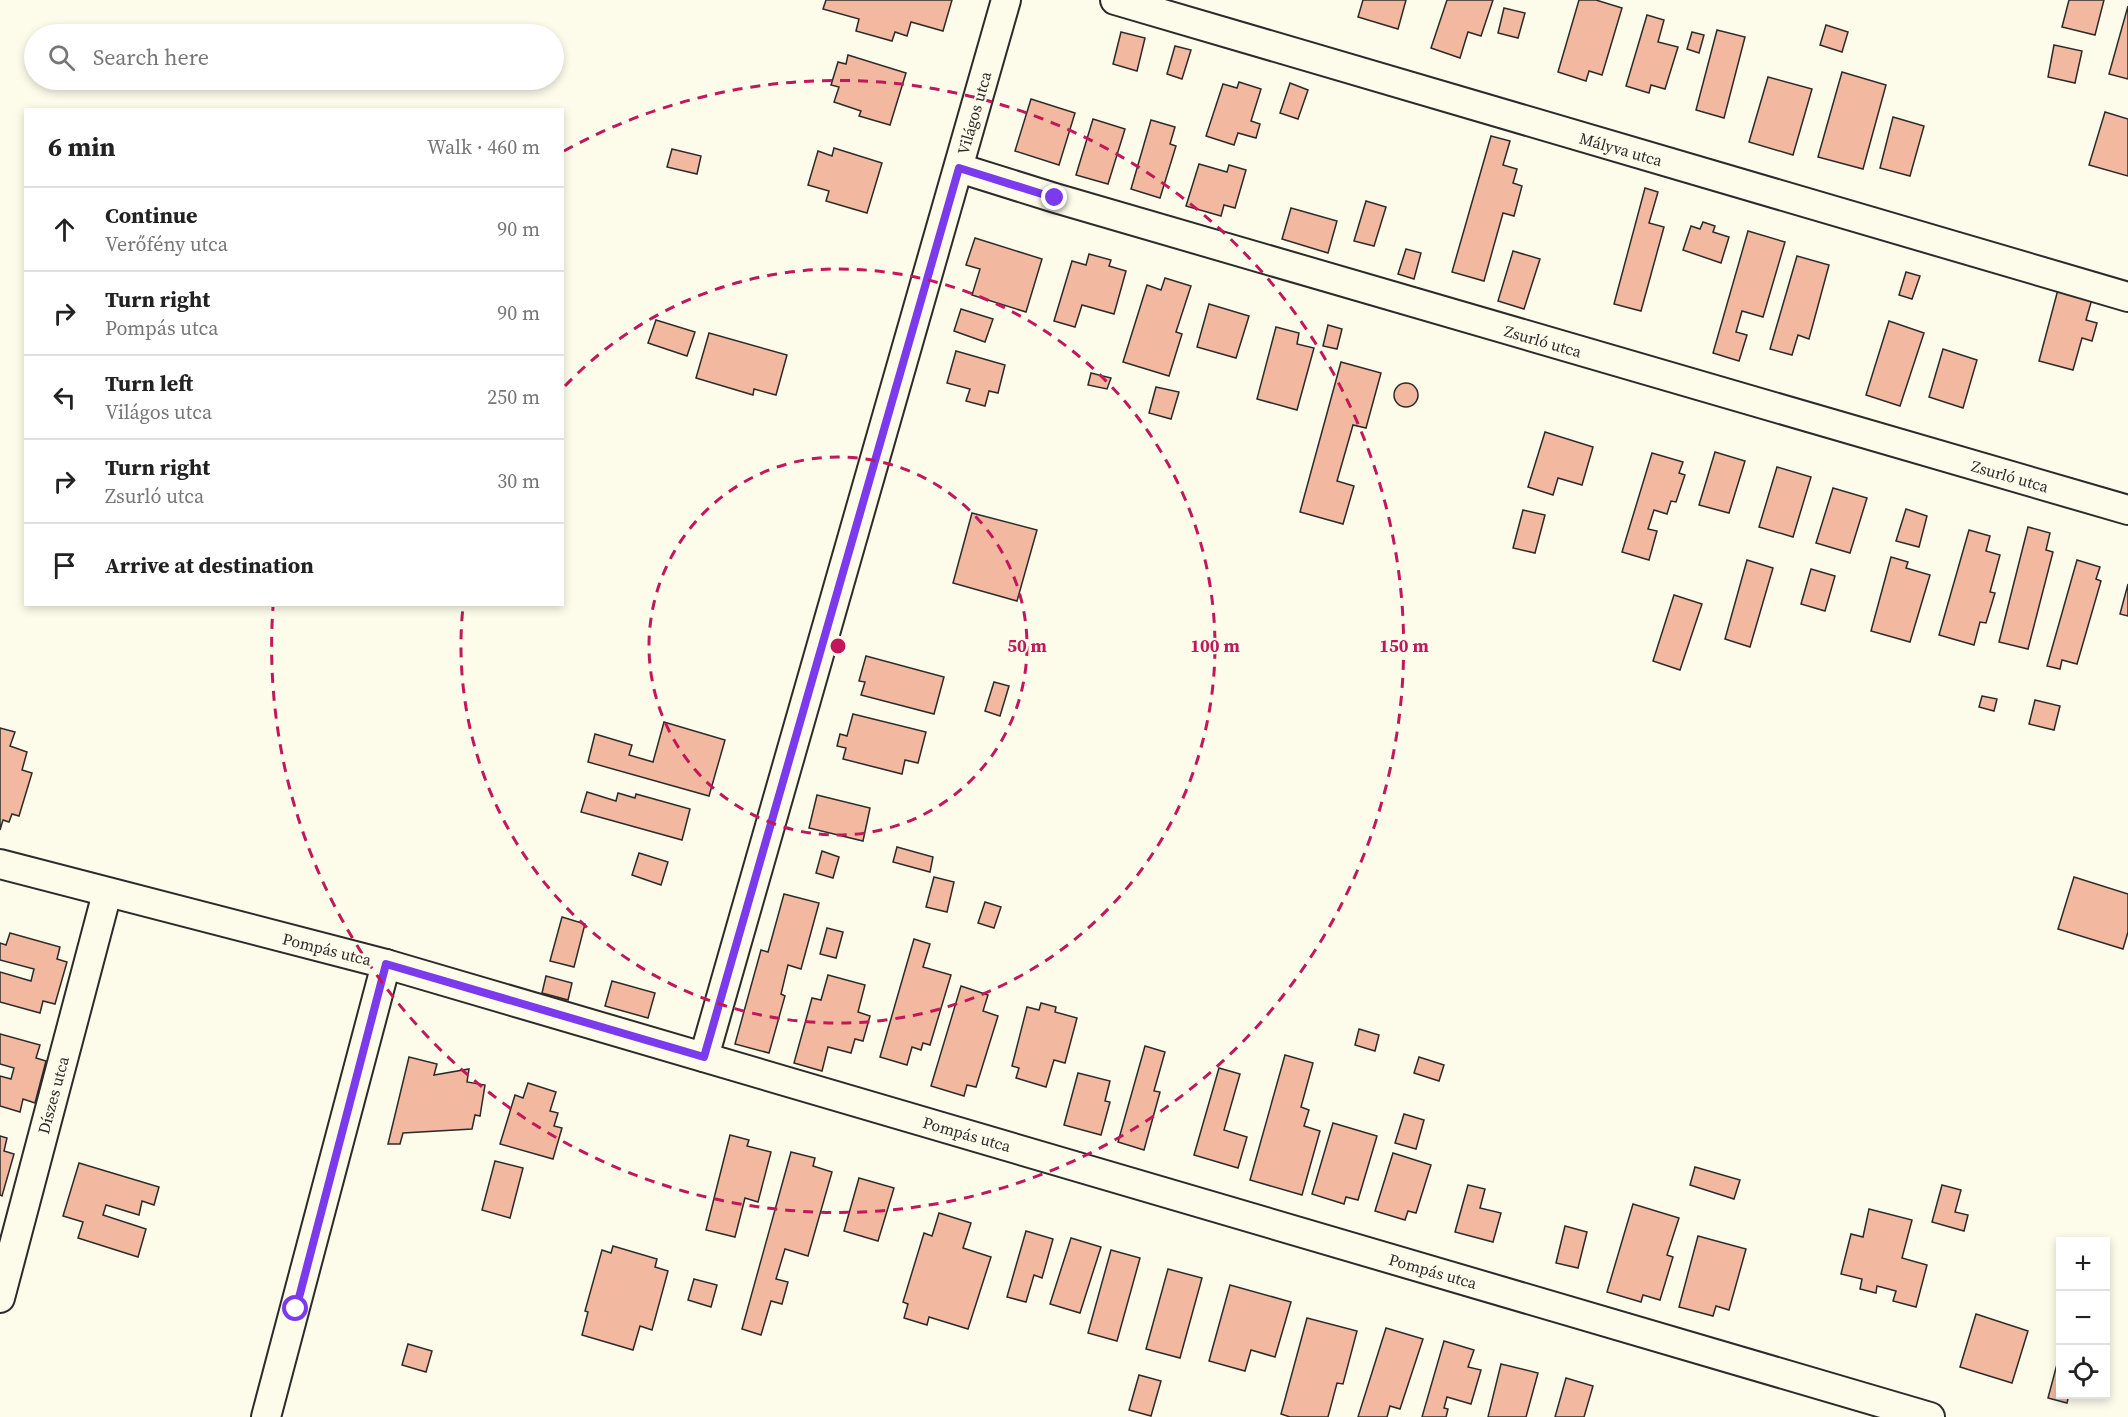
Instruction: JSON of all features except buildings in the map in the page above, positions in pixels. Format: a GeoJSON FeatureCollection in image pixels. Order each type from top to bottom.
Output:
{"type":"FeatureCollection","features":[{"type":"Feature","properties":{"kind":"street","name":"Világos utca"},"geometry":{"type":"LineString","coordinates":[[704,1057],[1006,0]]}},
{"type":"Feature","properties":{"kind":"street","name":"Mályva utca"},"geometry":{"type":"LineString","coordinates":[[1115,0],[2128,297]]}},
{"type":"Feature","properties":{"kind":"street","name":"Zsurló utca"},"geometry":{"type":"LineString","coordinates":[[959,168],[1067,202],[2128,510]]}},
{"type":"Feature","properties":{"kind":"street","name":"Pompás utca"},"geometry":{"type":"LineString","coordinates":[[0,864],[386,964],[1930,1417]]}},
{"type":"Feature","properties":{"kind":"street","name":"Díszes utca"},"geometry":{"type":"LineString","coordinates":[[0,1298],[107,893]]}},
{"type":"Feature","properties":{"kind":"street"},"geometry":{"type":"LineString","coordinates":[[266,1417],[386,964]]}},
{"type":"Feature","properties":{"kind":"route"},"geometry":{"type":"LineString","coordinates":[[296,1309],[386,964],[704,1057],[959,168],[1055,198]]}}]}
